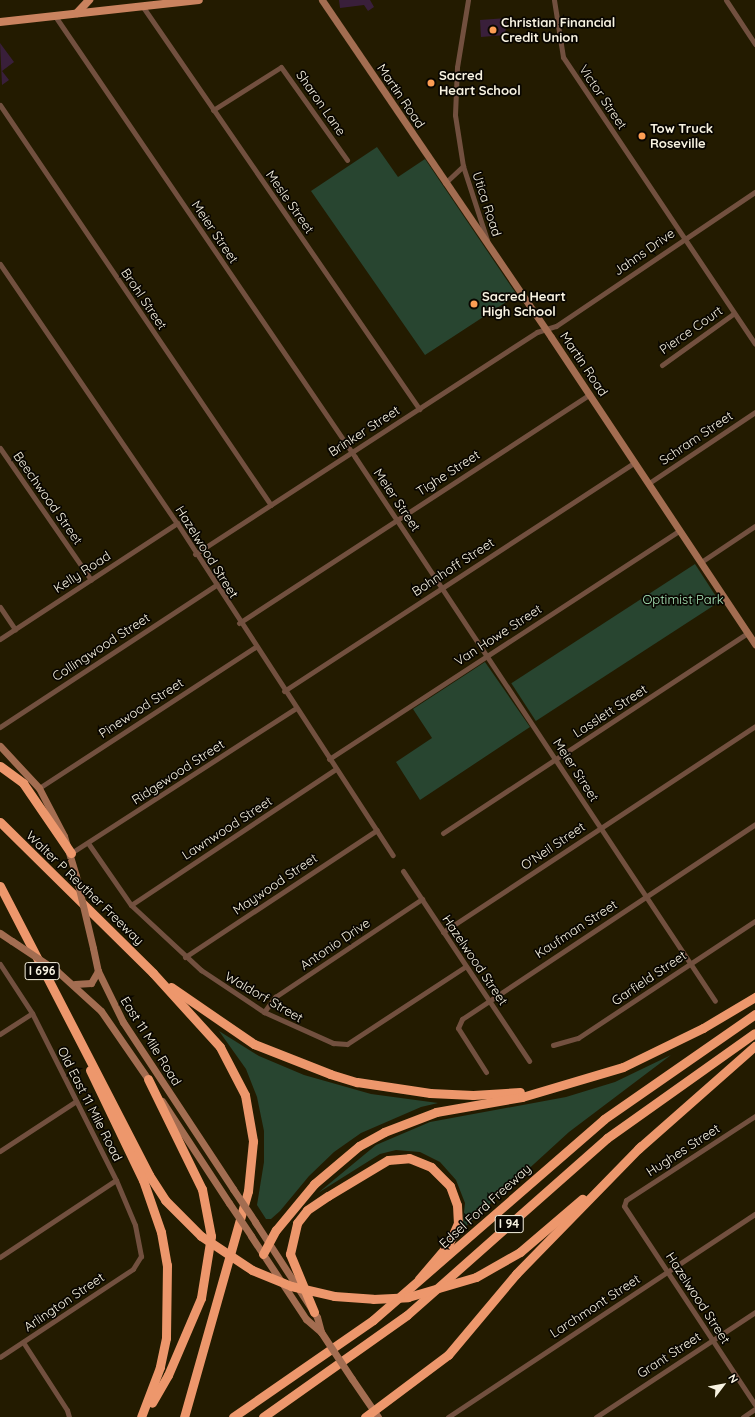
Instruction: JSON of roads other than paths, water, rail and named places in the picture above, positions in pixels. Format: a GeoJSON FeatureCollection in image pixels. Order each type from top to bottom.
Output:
{"type":"FeatureCollection","features":[{"type":"Feature","properties":{"kind":"highway"},"geometry":{"type":"LineString","coordinates":[[0,766],[23,783],[71,853]]}},
{"type":"Feature","properties":{"kind":"highway","name":"Walter P Reuther Freeway"},"geometry":{"type":"LineString","coordinates":[[0,822],[153,973]]}},
{"type":"Feature","properties":{"kind":"highway","name":"I 696"},"geometry":{"type":"LineString","coordinates":[[0,886],[85,1055]]}},
{"type":"Feature","properties":{"kind":"highway"},"geometry":{"type":"LineString","coordinates":[[153,973],[230,1030],[254,1044],[303,1065],[357,1082],[430,1093],[473,1095],[569,1084]]}},
{"type":"Feature","properties":{"kind":"highway"},"geometry":{"type":"LineString","coordinates":[[153,973],[226,1055],[245,1095],[252,1126],[253,1155],[248,1191],[184,1417]]}},
{"type":"Feature","properties":{"kind":"highway"},"geometry":{"type":"LineString","coordinates":[[263,1254],[276,1230],[314,1184],[359,1146],[384,1132],[436,1112],[522,1097],[569,1084],[650,1056],[755,997]]}},
{"type":"Feature","properties":{"kind":"highway","name":"Edsel Ford Freeway"},"geometry":{"type":"LineString","coordinates":[[233,1417],[373,1320],[416,1286],[604,1119],[755,1014]]}},
{"type":"Feature","properties":{"kind":"highway","name":"I 94"},"geometry":{"type":"LineString","coordinates":[[263,1417],[407,1315],[613,1134],[755,1033]]}},
{"type":"Feature","properties":{"kind":"highway"},"geometry":{"type":"LineString","coordinates":[[85,1055],[149,1175],[165,1200],[200,1236],[258,1272],[291,1286],[334,1296],[373,1299],[408,1296],[476,1277],[535,1241],[755,1046]]}},
{"type":"Feature","properties":{"kind":"highway"},"geometry":{"type":"LineString","coordinates":[[85,1055],[94,1081],[143,1180],[161,1232],[167,1266],[166,1338],[160,1367],[142,1417]]}},
{"type":"Feature","properties":{"kind":"highway"},"geometry":{"type":"LineString","coordinates":[[142,1417],[168,1375],[201,1298],[211,1236],[202,1189],[148,1079]]}},
{"type":"Feature","properties":{"kind":"highway"},"geometry":{"type":"LineString","coordinates":[[365,1417],[376,1414],[424,1376],[452,1351],[516,1274],[641,1146]]}},
{"type":"Feature","properties":{"kind":"highway"},"geometry":{"type":"LineString","coordinates":[[314,1312],[290,1254],[297,1223],[307,1210],[388,1160],[409,1158],[431,1167],[450,1186],[457,1205],[458,1223],[448,1245],[424,1270],[416,1286]]}},
{"type":"Feature","properties":{"kind":"main road"},"geometry":{"type":"LineString","coordinates":[[78,13],[88,0]]}},
{"type":"Feature","properties":{"kind":"main road"},"geometry":{"type":"LineString","coordinates":[[131,0],[140,8]]}},
{"type":"Feature","properties":{"kind":"main road"},"geometry":{"type":"LineString","coordinates":[[0,22],[140,8],[199,0]]}},
{"type":"Feature","properties":{"kind":"main road","name":"Martin Road"},"geometry":{"type":"LineString","coordinates":[[322,0],[445,183],[590,394],[755,644]]}},
{"type":"Feature","properties":{"kind":"main road","name":"East 11 Mile Road"},"geometry":{"type":"LineString","coordinates":[[0,746],[39,788],[71,853],[98,971],[122,1022],[314,1312],[322,1332],[376,1414]]}},
{"type":"Feature","properties":{"kind":"main road","name":"East 11 Mile Road"},"geometry":{"type":"LineString","coordinates":[[1,936],[12,941],[74,984],[109,1020],[306,1319],[322,1332]]}},
{"type":"Feature","properties":{"kind":"main road"},"geometry":{"type":"LineString","coordinates":[[74,984],[91,983],[98,971]]}},
{"type":"Feature","properties":{"kind":"street","name":"Utica Road"},"geometry":{"type":"LineString","coordinates":[[468,0],[454,95],[463,166],[490,249]]}},
{"type":"Feature","properties":{"kind":"street","name":"Victor Street"},"geometry":{"type":"LineString","coordinates":[[554,0],[563,57],[733,314],[755,344]]}},
{"type":"Feature","properties":{"kind":"street"},"geometry":{"type":"LineString","coordinates":[[726,0],[755,44]]}},
{"type":"Feature","properties":{"kind":"street","name":"Mesle Street"},"geometry":{"type":"LineString","coordinates":[[140,8],[213,110],[419,409]]}},
{"type":"Feature","properties":{"kind":"street","name":"Meier Street"},"geometry":{"type":"LineString","coordinates":[[55,16],[352,452],[716,1001]]}},
{"type":"Feature","properties":{"kind":"street","name":"Sharon Lane"},"geometry":{"type":"LineString","coordinates":[[213,110],[281,67],[347,160]]}},
{"type":"Feature","properties":{"kind":"street","name":"Brohl Street"},"geometry":{"type":"LineString","coordinates":[[0,105],[271,505]]}},
{"type":"Feature","properties":{"kind":"street","name":"Utica Road"},"geometry":{"type":"LineString","coordinates":[[445,183],[463,166]]}},
{"type":"Feature","properties":{"kind":"street","name":"Jahns Drive"},"geometry":{"type":"LineString","coordinates":[[546,329],[556,326],[683,239],[755,192]]}},
{"type":"Feature","properties":{"kind":"street","name":"Hazelwood Street"},"geometry":{"type":"LineString","coordinates":[[0,264],[177,523],[239,623],[393,855]]}},
{"type":"Feature","properties":{"kind":"street","name":"Pierce Court"},"geometry":{"type":"LineString","coordinates":[[662,365],[733,314]]}},
{"type":"Feature","properties":{"kind":"street","name":"Brinker Street"},"geometry":{"type":"LineString","coordinates":[[195,554],[537,332],[546,329]]}},
{"type":"Feature","properties":{"kind":"street","name":"Tighe Street"},"geometry":{"type":"LineString","coordinates":[[239,623],[396,519],[590,394]]}},
{"type":"Feature","properties":{"kind":"street","name":"Schram Street"},"geometry":{"type":"LineString","coordinates":[[649,483],[755,412]]}},
{"type":"Feature","properties":{"kind":"street","name":"Beechwood Street"},"geometry":{"type":"LineString","coordinates":[[0,448],[91,580]]}},
{"type":"Feature","properties":{"kind":"street","name":"Bohnhoff Street"},"geometry":{"type":"LineString","coordinates":[[284,691],[635,462]]}},
{"type":"Feature","properties":{"kind":"street","name":"Kelly Road"},"geometry":{"type":"LineString","coordinates":[[0,639],[177,523]]}},
{"type":"Feature","properties":{"kind":"street"},"geometry":{"type":"LineString","coordinates":[[701,562],[755,526]]}},
{"type":"Feature","properties":{"kind":"street","name":"Van Howe Street"},"geometry":{"type":"LineString","coordinates":[[329,759],[680,530]]}},
{"type":"Feature","properties":{"kind":"street","name":"Collingwood Street"},"geometry":{"type":"LineString","coordinates":[[0,727],[215,586]]}},
{"type":"Feature","properties":{"kind":"street"},"geometry":{"type":"LineString","coordinates":[[0,607],[15,630]]}},
{"type":"Feature","properties":{"kind":"street","name":"Lasslett Street"},"geometry":{"type":"LineString","coordinates":[[443,833],[748,633]]}},
{"type":"Feature","properties":{"kind":"street","name":"Pinewood Street"},"geometry":{"type":"LineString","coordinates":[[39,788],[255,647]]}},
{"type":"Feature","properties":{"kind":"street","name":"Ridgewood Street"},"geometry":{"type":"LineString","coordinates":[[71,853],[296,708]]}},
{"type":"Feature","properties":{"kind":"street","name":"O'Neil Street"},"geometry":{"type":"LineString","coordinates":[[443,932],[755,726]]}},
{"type":"Feature","properties":{"kind":"street","name":"Lawnwood Street"},"geometry":{"type":"LineString","coordinates":[[131,905],[336,769]]}},
{"type":"Feature","properties":{"kind":"street","name":"Kaufman Street"},"geometry":{"type":"LineString","coordinates":[[486,1072],[458,1028],[462,1019],[488,1000],[755,824]]}},
{"type":"Feature","properties":{"kind":"street","name":"Maywood Street"},"geometry":{"type":"LineString","coordinates":[[185,957],[376,830]]}},
{"type":"Feature","properties":{"kind":"street","name":"Waldorf Street"},"geometry":{"type":"LineString","coordinates":[[88,843],[131,905],[185,957],[227,990],[264,1012],[310,1034],[347,1044],[466,966]]}},
{"type":"Feature","properties":{"kind":"street","name":"Hazelwood Street"},"geometry":{"type":"LineString","coordinates":[[403,870],[529,1061]]}},
{"type":"Feature","properties":{"kind":"street","name":"Antonio Drive"},"geometry":{"type":"LineString","coordinates":[[264,1012],[275,997],[422,900]]}},
{"type":"Feature","properties":{"kind":"street","name":"Garfield Street"},"geometry":{"type":"LineString","coordinates":[[553,1045],[578,1038],[755,921]]}},
{"type":"Feature","properties":{"kind":"street","name":"Old East 11 Mile Road"},"geometry":{"type":"LineString","coordinates":[[0,964],[32,1013],[116,1180],[135,1225],[140,1251],[138,1262]]}},
{"type":"Feature","properties":{"kind":"street"},"geometry":{"type":"LineString","coordinates":[[0,1034],[32,1013]]}},
{"type":"Feature","properties":{"kind":"street"},"geometry":{"type":"LineString","coordinates":[[0,1151],[76,1101]]}},
{"type":"Feature","properties":{"kind":"street","name":"Hughes Street"},"geometry":{"type":"LineString","coordinates":[[624,1203],[755,1116]]}},
{"type":"Feature","properties":{"kind":"street"},"geometry":{"type":"LineString","coordinates":[[0,1257],[116,1180]]}},
{"type":"Feature","properties":{"kind":"street","name":"Hazelwood Street"},"geometry":{"type":"LineString","coordinates":[[624,1203],[667,1272],[755,1405]]}},
{"type":"Feature","properties":{"kind":"street","name":"Larchmont Street"},"geometry":{"type":"LineString","coordinates":[[448,1417],[755,1214]]}},
{"type":"Feature","properties":{"kind":"street","name":"Arlington Street"},"geometry":{"type":"LineString","coordinates":[[0,1357],[138,1262]]}},
{"type":"Feature","properties":{"kind":"street","name":"Grant Street"},"geometry":{"type":"LineString","coordinates":[[596,1417],[755,1312]]}},
{"type":"Feature","properties":{"kind":"street"},"geometry":{"type":"LineString","coordinates":[[23,1342],[67,1410],[69,1417]]}},
{"type":"Feature","properties":{"kind":"street"},"geometry":{"type":"LineString","coordinates":[[743,1417],[755,1409]]}},
{"type":"Feature","properties":{"kind":"place","name":"Christian Financial Credit Union"},"geometry":{"type":"Point","coordinates":[493,30]}},
{"type":"Feature","properties":{"kind":"place","name":"Sacred Heart School"},"geometry":{"type":"Point","coordinates":[431,83]}},
{"type":"Feature","properties":{"kind":"place","name":"Tow Truck Roseville"},"geometry":{"type":"Point","coordinates":[642,136]}},
{"type":"Feature","properties":{"kind":"place","name":"Sacred Heart High School"},"geometry":{"type":"Point","coordinates":[474,304]}},
{"type":"Feature","properties":{"kind":"park label","name":"Optimist Park"},"geometry":{"type":"Point","coordinates":[683,599]}}]}
